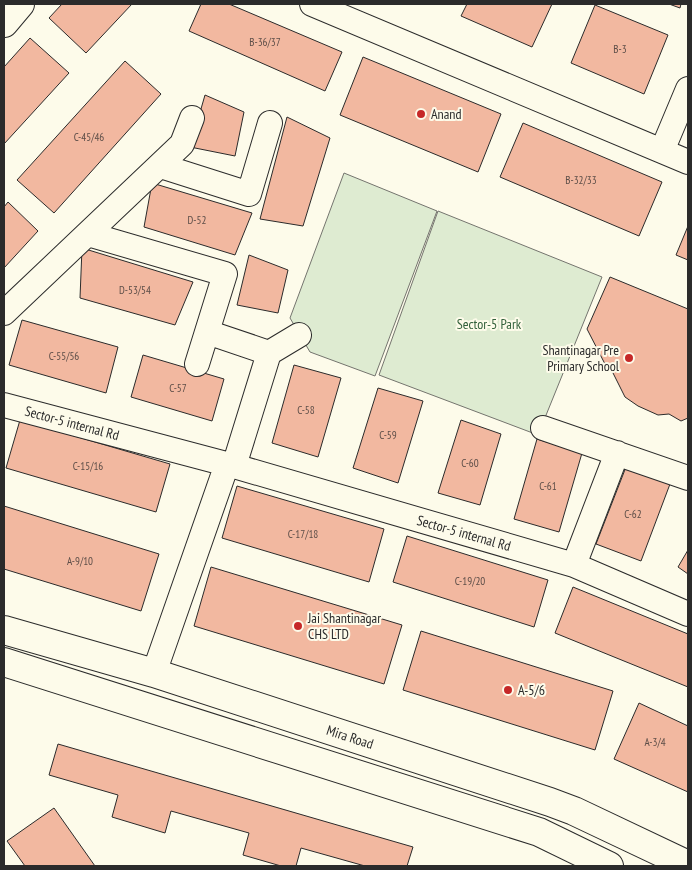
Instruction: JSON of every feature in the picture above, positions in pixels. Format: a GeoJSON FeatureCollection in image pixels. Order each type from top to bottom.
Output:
{"type":"FeatureCollection","features":[{"type":"Feature","properties":{"kind":"main road"},"geometry":{"type":"LineString","coordinates":[[4,22],[20,4]]}},
{"type":"Feature","properties":{"kind":"main road","name":"Mira Road"},"geometry":{"type":"LineString","coordinates":[[4,630],[154,673],[550,802],[688,866]]}},
{"type":"Feature","properties":{"kind":"main road"},"geometry":{"type":"LineString","coordinates":[[4,662],[539,832],[609,866]]}},
{"type":"Feature","properties":{"kind":"street"},"geometry":{"type":"LineString","coordinates":[[312,4],[688,162]]}},
{"type":"Feature","properties":{"kind":"street"},"geometry":{"type":"LineString","coordinates":[[662,151],[688,89]]}},
{"type":"Feature","properties":{"kind":"street"},"geometry":{"type":"LineString","coordinates":[[4,313],[161,166],[182,144],[192,118]]}},
{"type":"Feature","properties":{"kind":"street"},"geometry":{"type":"LineString","coordinates":[[161,166],[249,194],[270,124]]}},
{"type":"Feature","properties":{"kind":"street"},"geometry":{"type":"LineString","coordinates":[[88,234],[226,274],[197,364]]}},
{"type":"Feature","properties":{"kind":"street"},"geometry":{"type":"LineString","coordinates":[[207,332],[269,353]]}},
{"type":"Feature","properties":{"kind":"street"},"geometry":{"type":"LineString","coordinates":[[154,673],[269,353],[299,335]]}},
{"type":"Feature","properties":{"kind":"street","name":"Sector-5 internal Rd"},"geometry":{"type":"LineString","coordinates":[[4,405],[230,465],[574,565],[688,614]]}},
{"type":"Feature","properties":{"kind":"street"},"geometry":{"type":"LineString","coordinates":[[543,428],[688,478]]}},
{"type":"Feature","properties":{"kind":"street"},"geometry":{"type":"LineString","coordinates":[[574,565],[617,453]]}},
{"type":"Feature","properties":{"kind":"green space"},"geometry":{"type":"Polygon","coordinates":[[[344,173],[437,211],[375,376],[310,352],[290,318],[344,173]]]}},
{"type":"Feature","properties":{"kind":"green space","name":"Sector-5 Park"},"geometry":{"type":"Polygon","coordinates":[[[438,211],[602,277],[538,435],[379,375],[438,211]]]}},
{"type":"Feature","properties":{"kind":"building"},"geometry":{"type":"Polygon","coordinates":[[[62,4],[132,4],[86,53],[49,18],[62,4]]]}},
{"type":"Feature","properties":{"kind":"building"},"geometry":{"type":"Polygon","coordinates":[[[201,4],[229,4],[342,52],[325,91],[189,31],[201,4]]]}},
{"type":"Feature","properties":{"kind":"building"},"geometry":{"type":"Polygon","coordinates":[[[467,4],[552,4],[532,47],[461,16],[467,4]]]}},
{"type":"Feature","properties":{"kind":"building"},"geometry":{"type":"Polygon","coordinates":[[[669,4],[681,4],[680,8],[669,4]]]}},
{"type":"Feature","properties":{"kind":"building"},"geometry":{"type":"Polygon","coordinates":[[[595,5],[668,35],[644,94],[571,63],[595,5]]]}},
{"type":"Feature","properties":{"kind":"building"},"geometry":{"type":"Polygon","coordinates":[[[30,38],[69,73],[4,144],[4,67],[30,38]]]}},
{"type":"Feature","properties":{"kind":"building","name":"Anand"},"geometry":{"type":"Polygon","coordinates":[[[363,57],[501,114],[478,172],[340,115],[363,57]]]}},
{"type":"Feature","properties":{"kind":"building"},"geometry":{"type":"Polygon","coordinates":[[[125,61],[161,94],[54,213],[17,180],[125,61]]]}},
{"type":"Feature","properties":{"kind":"building"},"geometry":{"type":"Polygon","coordinates":[[[205,95],[244,112],[235,156],[190,147],[205,95]]]}},
{"type":"Feature","properties":{"kind":"building"},"geometry":{"type":"Polygon","coordinates":[[[287,117],[330,138],[303,226],[260,219],[287,117]]]}},
{"type":"Feature","properties":{"kind":"building"},"geometry":{"type":"Polygon","coordinates":[[[523,123],[662,182],[639,236],[500,177],[523,123]]]}},
{"type":"Feature","properties":{"kind":"building"},"geometry":{"type":"Polygon","coordinates":[[[152,183],[252,213],[235,255],[144,227],[152,183]]]}},
{"type":"Feature","properties":{"kind":"building"},"geometry":{"type":"Polygon","coordinates":[[[8,202],[38,231],[4,268],[4,207],[8,202]]]}},
{"type":"Feature","properties":{"kind":"building"},"geometry":{"type":"Polygon","coordinates":[[[688,226],[688,260],[676,255],[688,226]]]}},
{"type":"Feature","properties":{"kind":"building"},"geometry":{"type":"Polygon","coordinates":[[[82,248],[193,282],[175,325],[80,298],[82,248]]]}},
{"type":"Feature","properties":{"kind":"building"},"geometry":{"type":"Polygon","coordinates":[[[249,255],[288,270],[278,313],[237,305],[249,255]]]}},
{"type":"Feature","properties":{"kind":"building","name":"Shantinagar Pre Primary School"},"geometry":{"type":"Polygon","coordinates":[[[610,277],[688,309],[688,418],[681,421],[669,414],[658,415],[638,406],[625,397],[612,371],[606,366],[587,329],[610,277]]]}},
{"type":"Feature","properties":{"kind":"building"},"geometry":{"type":"Polygon","coordinates":[[[22,320],[118,347],[106,393],[9,365],[22,320]]]}},
{"type":"Feature","properties":{"kind":"building"},"geometry":{"type":"Polygon","coordinates":[[[143,355],[224,379],[212,421],[131,397],[143,355]]]}},
{"type":"Feature","properties":{"kind":"building","name":"C-58"},"geometry":{"type":"Polygon","coordinates":[[[294,365],[341,378],[318,457],[272,443],[294,365]]]}},
{"type":"Feature","properties":{"kind":"building"},"geometry":{"type":"Polygon","coordinates":[[[378,388],[423,401],[398,483],[353,468],[378,388]]]}},
{"type":"Feature","properties":{"kind":"building"},"geometry":{"type":"Polygon","coordinates":[[[20,420],[170,464],[156,512],[6,468],[20,420]]]}},
{"type":"Feature","properties":{"kind":"building"},"geometry":{"type":"Polygon","coordinates":[[[461,420],[501,434],[480,505],[438,493],[461,420]]]}},
{"type":"Feature","properties":{"kind":"building","name":"C-61"},"geometry":{"type":"Polygon","coordinates":[[[537,439],[582,453],[559,532],[514,519],[537,439]]]}},
{"type":"Feature","properties":{"kind":"building","name":"C-62"},"geometry":{"type":"Polygon","coordinates":[[[626,467],[670,484],[641,561],[596,544],[626,467]]]}},
{"type":"Feature","properties":{"kind":"building"},"geometry":{"type":"Polygon","coordinates":[[[237,486],[384,529],[369,582],[222,538],[237,486]]]}},
{"type":"Feature","properties":{"kind":"building"},"geometry":{"type":"Polygon","coordinates":[[[4,506],[159,554],[141,611],[4,569],[4,506]]]}},
{"type":"Feature","properties":{"kind":"building","name":"C-19/20"},"geometry":{"type":"Polygon","coordinates":[[[407,536],[548,580],[534,627],[393,582],[407,536]]]}},
{"type":"Feature","properties":{"kind":"building"},"geometry":{"type":"Polygon","coordinates":[[[688,550],[688,574],[678,567],[688,550]]]}},
{"type":"Feature","properties":{"kind":"building","name":"Jai Shantinagar CHS LTD"},"geometry":{"type":"Polygon","coordinates":[[[211,567],[402,625],[384,684],[194,626],[211,567]]]}},
{"type":"Feature","properties":{"kind":"building"},"geometry":{"type":"Polygon","coordinates":[[[573,587],[688,634],[688,687],[555,633],[573,587]]]}},
{"type":"Feature","properties":{"kind":"building","name":"A-5/6"},"geometry":{"type":"Polygon","coordinates":[[[421,631],[613,691],[595,750],[403,690],[421,631]]]}},
{"type":"Feature","properties":{"kind":"building"},"geometry":{"type":"Polygon","coordinates":[[[639,703],[688,726],[688,792],[614,759],[639,703]]]}},
{"type":"Feature","properties":{"kind":"building"},"geometry":{"type":"Polygon","coordinates":[[[58,744],[413,847],[407,866],[365,866],[301,848],[296,866],[281,866],[243,855],[249,833],[171,811],[165,833],[112,817],[118,795],[49,775],[58,744]]]}},
{"type":"Feature","properties":{"kind":"building"},"geometry":{"type":"Polygon","coordinates":[[[54,808],[95,866],[25,866],[7,841],[54,808]]]}},
{"type":"Feature","properties":{"kind":"place","name":"Anand"},"geometry":{"type":"Point","coordinates":[421,114]}},
{"type":"Feature","properties":{"kind":"place","name":"Shantinagar Pre Primary School"},"geometry":{"type":"Point","coordinates":[629,358]}},
{"type":"Feature","properties":{"kind":"place","name":"Jai Shantinagar CHS LTD"},"geometry":{"type":"Point","coordinates":[298,626]}},
{"type":"Feature","properties":{"kind":"place","name":"A-5/6"},"geometry":{"type":"Point","coordinates":[508,690]}}]}
